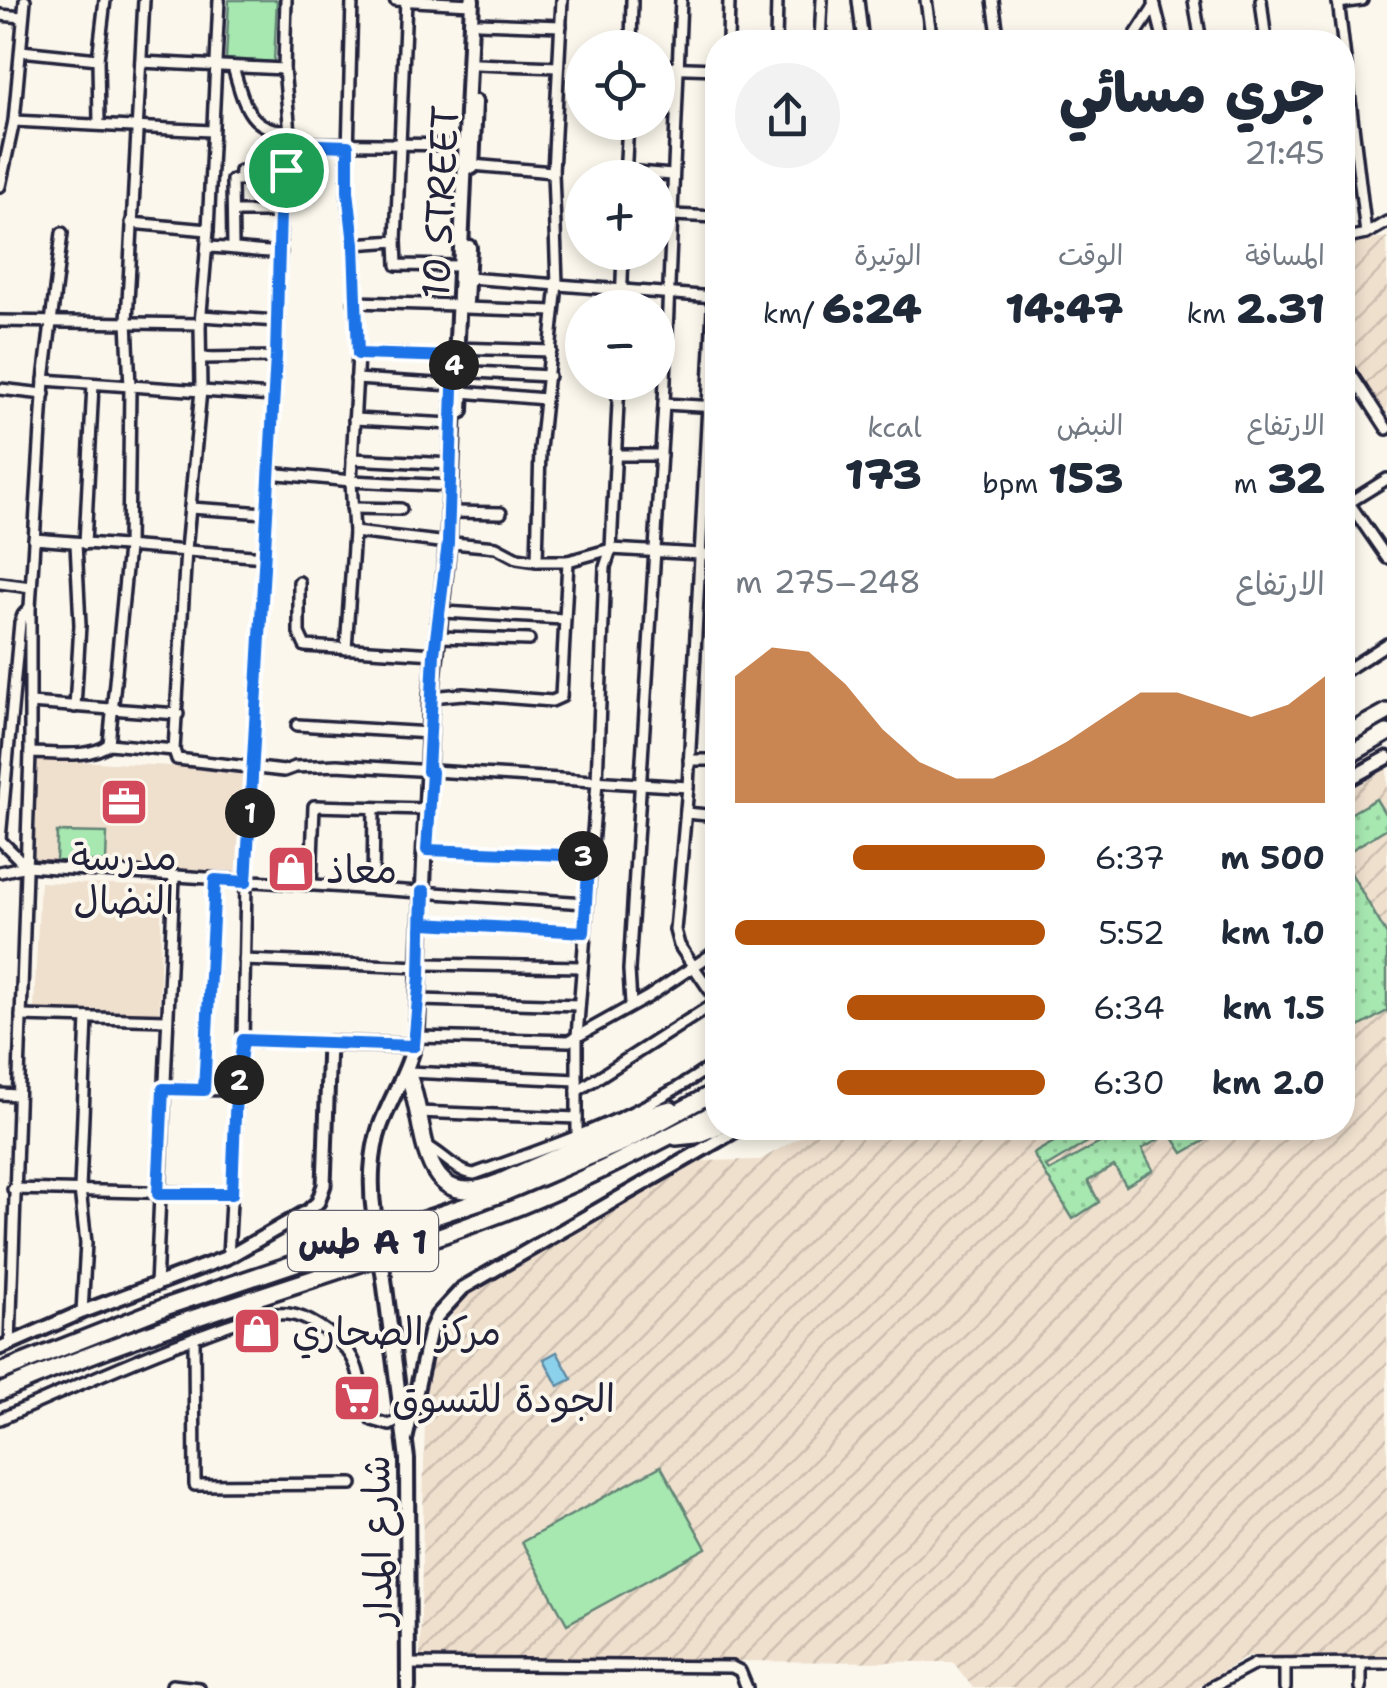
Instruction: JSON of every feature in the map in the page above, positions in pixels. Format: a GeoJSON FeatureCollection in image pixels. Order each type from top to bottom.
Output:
{"type":"FeatureCollection","features":[{"type":"Feature","properties":{"kind":"highway"},"geometry":{"type":"LineString","coordinates":[[1355,730],[1387,712]]}},
{"type":"Feature","properties":{"kind":"highway"},"geometry":{"type":"LineString","coordinates":[[1355,752],[1387,734]]}},
{"type":"Feature","properties":{"kind":"highway"},"geometry":{"type":"LineString","coordinates":[[409,1074],[423,1144],[434,1169],[457,1187],[485,1188],[652,1114],[694,1103]]}},
{"type":"Feature","properties":{"kind":"highway","name":"طس A 1"},"geometry":{"type":"LineString","coordinates":[[0,1372],[164,1307],[498,1195],[626,1141],[705,1097]]}},
{"type":"Feature","properties":{"kind":"highway","name":"طس A 1"},"geometry":{"type":"LineString","coordinates":[[0,1392],[164,1327],[491,1218],[564,1188],[705,1118]]}},
{"type":"Feature","properties":{"kind":"highway"},"geometry":{"type":"LineString","coordinates":[[666,1137],[705,1132]]}},
{"type":"Feature","properties":{"kind":"main road","name":"10 STREET"},"geometry":{"type":"LineString","coordinates":[[463,272],[479,23],[474,1]]}},
{"type":"Feature","properties":{"kind":"main road","name":"10 STREET"},"geometry":{"type":"LineString","coordinates":[[374,1153],[378,1132],[417,1042],[424,923],[424,809],[450,543],[452,424],[463,272],[474,1]]}},
{"type":"Feature","properties":{"kind":"main road","name":"10 STREET"},"geometry":{"type":"LineString","coordinates":[[374,1153],[409,1074],[422,1000],[434,654],[455,512],[457,367]]}},
{"type":"Feature","properties":{"kind":"main road","name":"شارع المدار"},"geometry":{"type":"LineString","coordinates":[[374,1153],[374,1214],[406,1438],[408,1688]]}},
{"type":"Feature","properties":{"kind":"street"},"geometry":{"type":"LineString","coordinates":[[0,186],[14,120],[25,0]]}},
{"type":"Feature","properties":{"kind":"street"},"geometry":{"type":"LineString","coordinates":[[99,124],[98,58],[105,0]]}},
{"type":"Feature","properties":{"kind":"street"},"geometry":{"type":"LineString","coordinates":[[109,744],[128,548],[127,322],[144,0]]}},
{"type":"Feature","properties":{"kind":"street"},"geometry":{"type":"LineString","coordinates":[[218,0],[201,320],[201,390],[186,550],[174,750],[177,759],[284,771],[294,766],[337,765],[688,788]]}},
{"type":"Feature","properties":{"kind":"street"},"geometry":{"type":"LineString","coordinates":[[228,1256],[236,1090],[243,1040],[246,882],[274,396],[280,212],[291,144],[284,69],[286,0]]}},
{"type":"Feature","properties":{"kind":"street"},"geometry":{"type":"LineString","coordinates":[[346,649],[354,532],[351,481],[358,354],[348,191],[352,0]]}},
{"type":"Feature","properties":{"kind":"street"},"geometry":{"type":"LineString","coordinates":[[394,0],[474,1]]}},
{"type":"Feature","properties":{"kind":"street"},"geometry":{"type":"LineString","coordinates":[[406,0],[397,265],[606,290]]}},
{"type":"Feature","properties":{"kind":"street"},"geometry":{"type":"LineString","coordinates":[[537,561],[545,399],[557,284],[553,172],[562,0]]}},
{"type":"Feature","properties":{"kind":"street"},"geometry":{"type":"LineString","coordinates":[[631,30],[632,0]]}},
{"type":"Feature","properties":{"kind":"street"},"geometry":{"type":"LineString","coordinates":[[673,160],[681,0]]}},
{"type":"Feature","properties":{"kind":"street"},"geometry":{"type":"LineString","coordinates":[[728,30],[729,0]]}},
{"type":"Feature","properties":{"kind":"street"},"geometry":{"type":"LineString","coordinates":[[776,30],[777,0]]}},
{"type":"Feature","properties":{"kind":"street"},"geometry":{"type":"LineString","coordinates":[[821,30],[822,0]]}},
{"type":"Feature","properties":{"kind":"street"},"geometry":{"type":"LineString","coordinates":[[858,0],[860,30]]}},
{"type":"Feature","properties":{"kind":"street"},"geometry":{"type":"LineString","coordinates":[[926,0],[930,30]]}},
{"type":"Feature","properties":{"kind":"street"},"geometry":{"type":"LineString","coordinates":[[994,0],[998,30]]}},
{"type":"Feature","properties":{"kind":"street"},"geometry":{"type":"LineString","coordinates":[[1194,0],[1199,30]]}},
{"type":"Feature","properties":{"kind":"street"},"geometry":{"type":"LineString","coordinates":[[1260,0],[1264,30]]}},
{"type":"Feature","properties":{"kind":"street"},"geometry":{"type":"LineString","coordinates":[[1342,30],[1338,1],[1362,0]]}},
{"type":"Feature","properties":{"kind":"street"},"geometry":{"type":"LineString","coordinates":[[1138,30],[1154,3]]}},
{"type":"Feature","properties":{"kind":"street"},"geometry":{"type":"LineString","coordinates":[[1154,3],[1161,30]]}},
{"type":"Feature","properties":{"kind":"street"},"geometry":{"type":"LineString","coordinates":[[0,15],[24,17]]}},
{"type":"Feature","properties":{"kind":"street"},"geometry":{"type":"LineString","coordinates":[[479,23],[561,26]]}},
{"type":"Feature","properties":{"kind":"street"},"geometry":{"type":"LineString","coordinates":[[21,51],[98,58]]}},
{"type":"Feature","properties":{"kind":"street"},"geometry":{"type":"LineString","coordinates":[[141,62],[284,69]]}},
{"type":"Feature","properties":{"kind":"street"},"geometry":{"type":"LineString","coordinates":[[476,64],[558,67]]}},
{"type":"Feature","properties":{"kind":"street"},"geometry":{"type":"LineString","coordinates":[[233,66],[252,117],[272,131],[288,130]]}},
{"type":"Feature","properties":{"kind":"street"},"geometry":{"type":"LineString","coordinates":[[677,68],[705,69]]}},
{"type":"Feature","properties":{"kind":"street"},"geometry":{"type":"LineString","coordinates":[[14,120],[211,131]]}},
{"type":"Feature","properties":{"kind":"street"},"geometry":{"type":"LineString","coordinates":[[1355,141],[1366,234]]}},
{"type":"Feature","properties":{"kind":"street"},"geometry":{"type":"LineString","coordinates":[[291,144],[469,145]]}},
{"type":"Feature","properties":{"kind":"street"},"geometry":{"type":"LineString","coordinates":[[472,165],[553,172]]}},
{"type":"Feature","properties":{"kind":"street"},"geometry":{"type":"LineString","coordinates":[[233,247],[232,180],[240,180],[240,171],[286,170]]}},
{"type":"Feature","properties":{"kind":"street"},"geometry":{"type":"LineString","coordinates":[[234,212],[280,212]]}},
{"type":"Feature","properties":{"kind":"street"},"geometry":{"type":"LineString","coordinates":[[675,215],[705,216]]}},
{"type":"Feature","properties":{"kind":"street"},"geometry":{"type":"LineString","coordinates":[[1355,236],[1387,222]]}},
{"type":"Feature","properties":{"kind":"street"},"geometry":{"type":"LineString","coordinates":[[131,223],[208,230]]}},
{"type":"Feature","properties":{"kind":"street"},"geometry":{"type":"LineString","coordinates":[[62,234],[44,380],[31,587],[30,753],[5,1346],[228,1256],[318,1202],[325,1170],[329,1043]]}},
{"type":"Feature","properties":{"kind":"street"},"geometry":{"type":"LineString","coordinates":[[354,244],[396,242]]}},
{"type":"Feature","properties":{"kind":"street"},"geometry":{"type":"LineString","coordinates":[[207,248],[281,252]]}},
{"type":"Feature","properties":{"kind":"street"},"geometry":{"type":"LineString","coordinates":[[675,294],[705,296]]}},
{"type":"Feature","properties":{"kind":"street"},"geometry":{"type":"LineString","coordinates":[[354,302],[554,312]]}},
{"type":"Feature","properties":{"kind":"street"},"geometry":{"type":"LineString","coordinates":[[0,321],[277,321]]}},
{"type":"Feature","properties":{"kind":"street"},"geometry":{"type":"LineString","coordinates":[[356,378],[457,367],[552,350]]}},
{"type":"Feature","properties":{"kind":"street"},"geometry":{"type":"LineString","coordinates":[[358,354],[549,376]]}},
{"type":"Feature","properties":{"kind":"street"},"geometry":{"type":"LineString","coordinates":[[202,358],[276,356]]}},
{"type":"Feature","properties":{"kind":"street"},"geometry":{"type":"LineString","coordinates":[[457,367],[545,399]]}},
{"type":"Feature","properties":{"kind":"street"},"geometry":{"type":"LineString","coordinates":[[44,380],[274,396]]}},
{"type":"Feature","properties":{"kind":"street"},"geometry":{"type":"LineString","coordinates":[[1355,380],[1387,429]]}},
{"type":"Feature","properties":{"kind":"street"},"geometry":{"type":"LineString","coordinates":[[76,706],[81,543],[93,384]]}},
{"type":"Feature","properties":{"kind":"street"},"geometry":{"type":"LineString","coordinates":[[0,390],[44,394]]}},
{"type":"Feature","properties":{"kind":"street"},"geometry":{"type":"LineString","coordinates":[[578,1133],[577,1036],[597,782],[605,567],[612,549],[619,400]]}},
{"type":"Feature","properties":{"kind":"street"},"geometry":{"type":"LineString","coordinates":[[632,1004],[629,970],[664,400]]}},
{"type":"Feature","properties":{"kind":"street"},"geometry":{"type":"LineString","coordinates":[[664,404],[705,406]]}},
{"type":"Feature","properties":{"kind":"street"},"geometry":{"type":"LineString","coordinates":[[354,419],[452,424]]}},
{"type":"Feature","properties":{"kind":"street"},"geometry":{"type":"LineString","coordinates":[[705,427],[688,788],[676,935],[705,981]]}},
{"type":"Feature","properties":{"kind":"street"},"geometry":{"type":"LineString","coordinates":[[617,456],[661,456]]}},
{"type":"Feature","properties":{"kind":"street"},"geometry":{"type":"LineString","coordinates":[[352,459],[452,464]]}},
{"type":"Feature","properties":{"kind":"street"},"geometry":{"type":"LineString","coordinates":[[268,473],[450,486]]}},
{"type":"Feature","properties":{"kind":"street"},"geometry":{"type":"LineString","coordinates":[[1355,499],[1387,479]]}},
{"type":"Feature","properties":{"kind":"street"},"geometry":{"type":"LineString","coordinates":[[190,508],[266,513]]}},
{"type":"Feature","properties":{"kind":"street"},"geometry":{"type":"LineString","coordinates":[[352,508],[401,509]]}},
{"type":"Feature","properties":{"kind":"street"},"geometry":{"type":"LineString","coordinates":[[455,512],[501,513]]}},
{"type":"Feature","properties":{"kind":"street"},"geometry":{"type":"LineString","coordinates":[[1355,517],[1387,558]]}},
{"type":"Feature","properties":{"kind":"street"},"geometry":{"type":"LineString","coordinates":[[354,532],[496,547],[516,558],[537,561],[568,562],[612,549],[705,555]]}},
{"type":"Feature","properties":{"kind":"street"},"geometry":{"type":"LineString","coordinates":[[34,539],[265,557]]}},
{"type":"Feature","properties":{"kind":"street"},"geometry":{"type":"LineString","coordinates":[[434,696],[552,701],[561,697],[562,619],[568,562]]}},
{"type":"Feature","properties":{"kind":"street"},"geometry":{"type":"LineString","coordinates":[[0,582],[31,587]]}},
{"type":"Feature","properties":{"kind":"street"},"geometry":{"type":"LineString","coordinates":[[300,582],[299,633],[305,646],[434,654]]}},
{"type":"Feature","properties":{"kind":"street"},"geometry":{"type":"LineString","coordinates":[[26,866],[0,839],[20,623],[30,607]]}},
{"type":"Feature","properties":{"kind":"street"},"geometry":{"type":"LineString","coordinates":[[444,612],[562,619]]}},
{"type":"Feature","properties":{"kind":"street"},"geometry":{"type":"LineString","coordinates":[[442,637],[529,640]]}},
{"type":"Feature","properties":{"kind":"street"},"geometry":{"type":"LineString","coordinates":[[1355,665],[1387,644]]}},
{"type":"Feature","properties":{"kind":"street"},"geometry":{"type":"LineString","coordinates":[[30,703],[178,714]]}},
{"type":"Feature","properties":{"kind":"street"},"geometry":{"type":"LineString","coordinates":[[297,725],[430,733]]}},
{"type":"Feature","properties":{"kind":"street"},"geometry":{"type":"LineString","coordinates":[[30,753],[89,752],[109,744],[174,750]]}},
{"type":"Feature","properties":{"kind":"street"},"geometry":{"type":"LineString","coordinates":[[1355,776],[1387,758]]}},
{"type":"Feature","properties":{"kind":"street"},"geometry":{"type":"LineString","coordinates":[[689,760],[705,760]]}},
{"type":"Feature","properties":{"kind":"street"},"geometry":{"type":"LineString","coordinates":[[311,884],[314,806],[424,809]]}},
{"type":"Feature","properties":{"kind":"street"},"geometry":{"type":"LineString","coordinates":[[372,888],[374,808]]}},
{"type":"Feature","properties":{"kind":"street"},"geometry":{"type":"LineString","coordinates":[[686,813],[705,815]]}},
{"type":"Feature","properties":{"kind":"street"},"geometry":{"type":"LineString","coordinates":[[427,850],[589,856]]}},
{"type":"Feature","properties":{"kind":"street"},"geometry":{"type":"LineString","coordinates":[[0,872],[26,866],[586,903]]}},
{"type":"Feature","properties":{"kind":"street"},"geometry":{"type":"LineString","coordinates":[[156,1286],[174,878]]}},
{"type":"Feature","properties":{"kind":"street"},"geometry":{"type":"LineString","coordinates":[[204,1090],[215,880]]}},
{"type":"Feature","properties":{"kind":"street"},"geometry":{"type":"LineString","coordinates":[[424,923],[584,932]]}},
{"type":"Feature","properties":{"kind":"street"},"geometry":{"type":"LineString","coordinates":[[243,1040],[569,1041],[705,959]]}},
{"type":"Feature","properties":{"kind":"street"},"geometry":{"type":"LineString","coordinates":[[244,960],[582,967]]}},
{"type":"Feature","properties":{"kind":"street"},"geometry":{"type":"LineString","coordinates":[[422,1000],[579,1005]]}},
{"type":"Feature","properties":{"kind":"street"},"geometry":{"type":"LineString","coordinates":[[409,1074],[577,1086],[705,1008]]}},
{"type":"Feature","properties":{"kind":"street"},"geometry":{"type":"LineString","coordinates":[[20,1016],[167,1020]]}},
{"type":"Feature","properties":{"kind":"street"},"geometry":{"type":"LineString","coordinates":[[82,1312],[86,1243],[80,1189],[86,1018]]}},
{"type":"Feature","properties":{"kind":"street"},"geometry":{"type":"LineString","coordinates":[[423,1144],[474,1174],[666,1094],[705,1069]]}},
{"type":"Feature","properties":{"kind":"street"},"geometry":{"type":"LineString","coordinates":[[163,1089],[236,1090]]}},
{"type":"Feature","properties":{"kind":"street"},"geometry":{"type":"LineString","coordinates":[[0,1094],[18,1095]]}},
{"type":"Feature","properties":{"kind":"street"},"geometry":{"type":"LineString","coordinates":[[418,1112],[578,1118]]}},
{"type":"Feature","properties":{"kind":"street"},"geometry":{"type":"LineString","coordinates":[[406,1438],[430,1332],[437,1316],[463,1288],[719,1140]]}},
{"type":"Feature","properties":{"kind":"street"},"geometry":{"type":"LineString","coordinates":[[13,1189],[232,1194]]}},
{"type":"Feature","properties":{"kind":"street"},"geometry":{"type":"LineString","coordinates":[[0,1420],[194,1337],[280,1314],[298,1316],[324,1331],[351,1355],[362,1377],[372,1420],[390,1426],[403,1415]]}},
{"type":"Feature","properties":{"kind":"street"},"geometry":{"type":"LineString","coordinates":[[194,1337],[195,1484],[352,1484]]}},
{"type":"Feature","properties":{"kind":"street"},"geometry":{"type":"LineString","coordinates":[[408,1664],[732,1666],[740,1671],[747,1688]]}},
{"type":"Feature","properties":{"kind":"street"},"geometry":{"type":"LineString","coordinates":[[1285,1664],[1286,1688]]}},
{"type":"Feature","properties":{"kind":"street"},"geometry":{"type":"LineString","coordinates":[[1361,1688],[1362,1664]]}},
{"type":"Feature","properties":{"kind":"street"},"geometry":{"type":"LineString","coordinates":[[1210,1688],[1248,1666],[1387,1664]]}},
{"type":"Feature","properties":{"kind":"street"},"geometry":{"type":"LineString","coordinates":[[172,1685],[199,1688]]}},
{"type":"Feature","properties":{"kind":"shaded area"},"geometry":{"type":"Polygon","coordinates":[[[1387,237],[1387,416],[1355,372],[1355,243],[1387,237]]]}},
{"type":"Feature","properties":{"kind":"shaded area"},"geometry":{"type":"Polygon","coordinates":[[[38,759],[245,770],[240,874],[34,861],[38,759]]]}},
{"type":"Feature","properties":{"kind":"shaded area"},"geometry":{"type":"Polygon","coordinates":[[[1387,769],[1387,1657],[1247,1656],[1197,1688],[973,1688],[953,1662],[420,1660],[426,1370],[456,1308],[480,1285],[699,1161],[760,1160],[795,1140],[1355,1140],[1355,787],[1387,769]]]}},
{"type":"Feature","properties":{"kind":"shaded area"},"geometry":{"type":"Polygon","coordinates":[[[40,882],[162,887],[159,1015],[34,1009],[40,882]]]}},
{"type":"Feature","properties":{"kind":"green space"},"geometry":{"type":"Polygon","coordinates":[[[229,0],[277,0],[274,62],[226,59],[229,0]]]}},
{"type":"Feature","properties":{"kind":"green space"},"geometry":{"type":"Polygon","coordinates":[[[1376,799],[1387,817],[1387,828],[1355,848],[1355,811],[1376,799]]]}},
{"type":"Feature","properties":{"kind":"green space"},"geometry":{"type":"Polygon","coordinates":[[[57,832],[107,833],[106,862],[56,861],[57,832]]]}},
{"type":"Feature","properties":{"kind":"green space"},"geometry":{"type":"Polygon","coordinates":[[[1355,880],[1387,935],[1387,1011],[1355,1029],[1355,880]]]}},
{"type":"Feature","properties":{"kind":"green space"},"geometry":{"type":"Polygon","coordinates":[[[1057,1140],[1091,1140],[1046,1167],[1049,1171],[1105,1140],[1158,1140],[1142,1149],[1153,1170],[1126,1186],[1114,1166],[1088,1181],[1099,1202],[1073,1219],[1033,1154],[1057,1140]]]}},
{"type":"Feature","properties":{"kind":"green space"},"geometry":{"type":"Polygon","coordinates":[[[1175,1140],[1206,1140],[1183,1153],[1175,1140]]]}},
{"type":"Feature","properties":{"kind":"green space"},"geometry":{"type":"Polygon","coordinates":[[[661,1466],[706,1548],[567,1624],[522,1542],[661,1466]]]}},
{"type":"Feature","properties":{"kind":"water"},"geometry":{"type":"Polygon","coordinates":[[[557,1352],[572,1379],[558,1386],[544,1359],[557,1352]]]}},
{"type":"Feature","properties":{"kind":"place","name":"مدرسة النضال"},"geometry":{"type":"Point","coordinates":[124,802]}},
{"type":"Feature","properties":{"kind":"place","name":"معاذ"},"geometry":{"type":"Point","coordinates":[291,869]}},
{"type":"Feature","properties":{"kind":"place","name":"مركز الصحاري"},"geometry":{"type":"Point","coordinates":[257,1331]}},
{"type":"Feature","properties":{"kind":"place","name":"الجودة للتسوق"},"geometry":{"type":"Point","coordinates":[357,1398]}},
{"type":"Feature","properties":{"kind":"route"},"geometry":{"type":"LineString","coordinates":[[291,144],[348,146],[358,354],[454,357],[448,543],[431,697],[427,850],[589,856],[584,932],[424,923],[425,891],[422,892],[414,1046],[243,1040],[236,1090],[232,1194],[158,1194],[163,1089],[204,1090],[215,880],[246,882],[276,356],[280,212],[286,170],[291,144]]}}]}
